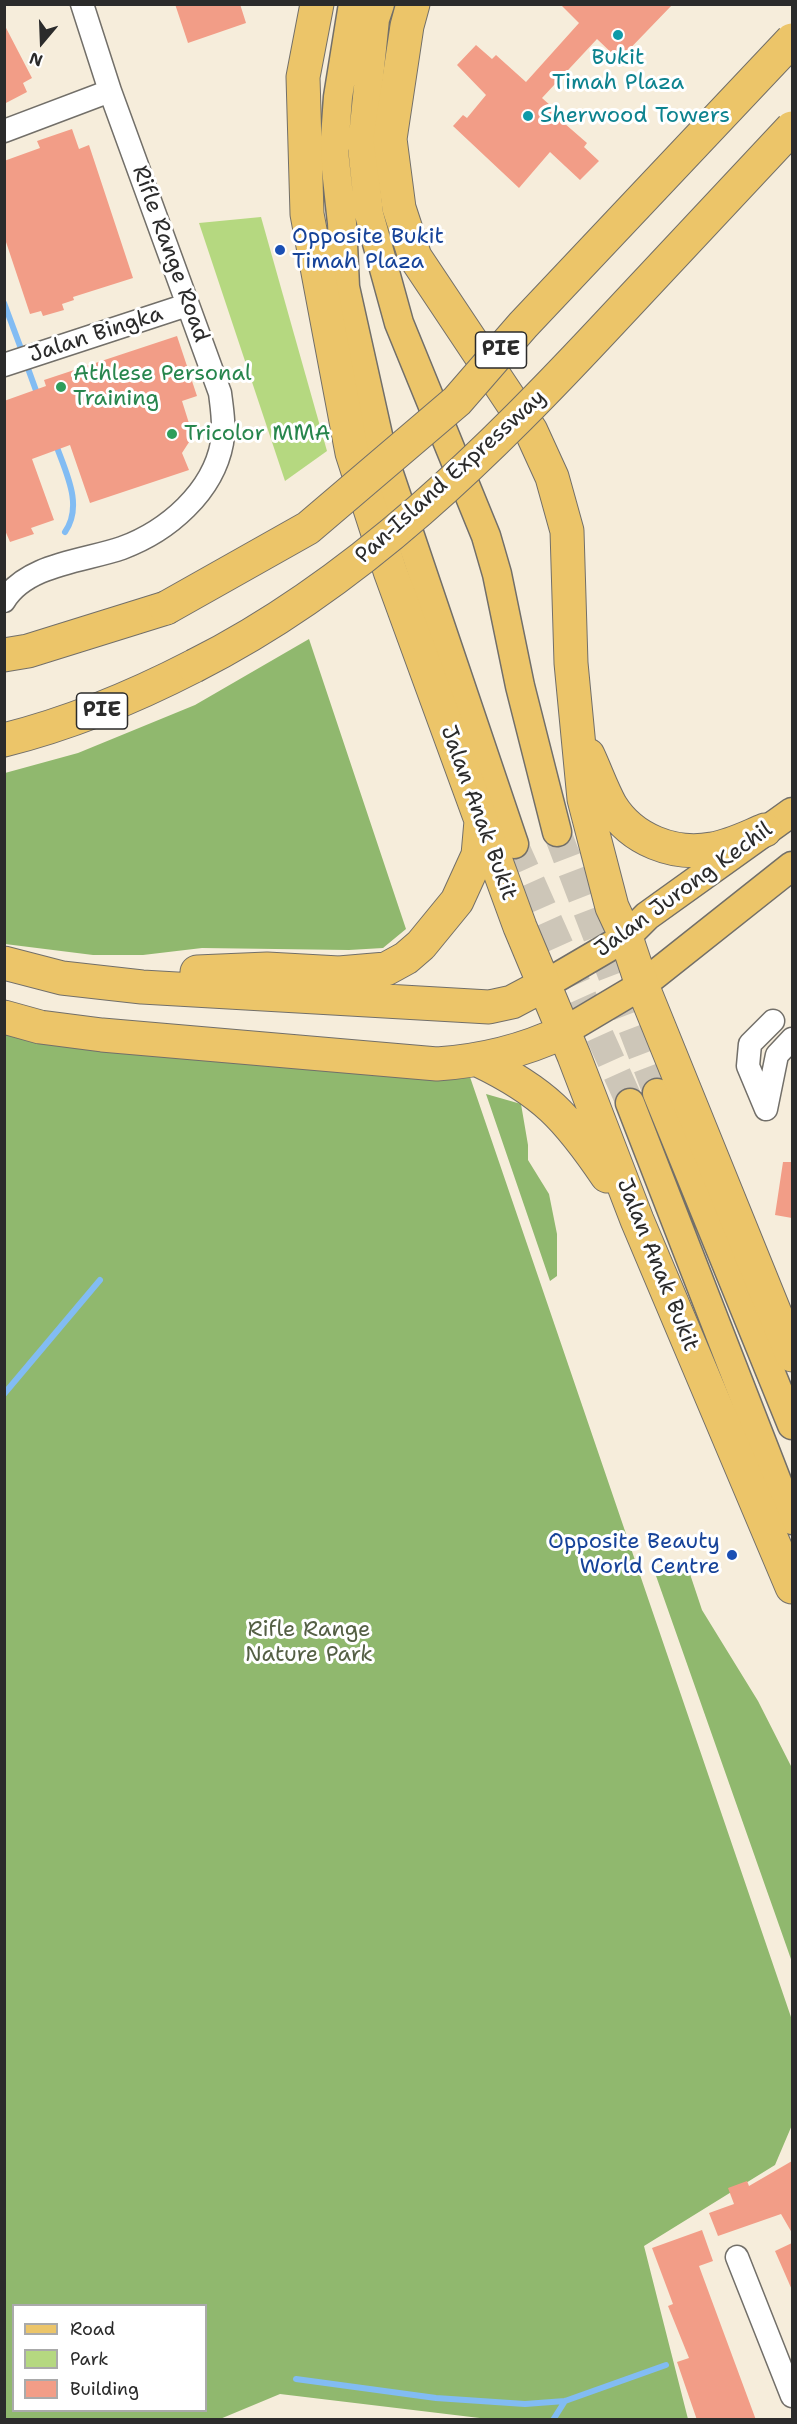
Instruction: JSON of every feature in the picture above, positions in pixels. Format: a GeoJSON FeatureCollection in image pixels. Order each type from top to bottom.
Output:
{"type":"FeatureCollection","features":[{"type":"Feature","properties":{"kind":"highway","name":"Jalan Anak Bukit"},"geometry":{"type":"LineString","coordinates":[[317,4],[303,77],[307,214],[352,453],[390,571],[543,985],[637,1220],[792,1587]]}},
{"type":"Feature","properties":{"kind":"highway"},"geometry":{"type":"LineString","coordinates":[[412,4],[406,26],[390,139],[399,208],[416,257],[531,431],[552,477],[567,531],[576,729],[584,800],[594,846],[612,907],[626,938],[642,985],[792,1355]]}},
{"type":"Feature","properties":{"kind":"highway","name":"PIE"},"geometry":{"type":"LineString","coordinates":[[4,655],[28,651],[166,608],[308,528],[457,401],[523,325],[792,40]]}},
{"type":"Feature","properties":{"kind":"highway","name":"Pan-Island Expressway"},"geometry":{"type":"LineString","coordinates":[[4,740],[55,728],[148,690],[241,642],[307,600],[352,566],[397,531],[533,405],[792,128]]}},
{"type":"Feature","properties":{"kind":"highway"},"geometry":{"type":"LineString","coordinates":[[576,729],[612,807],[639,835],[665,847],[698,851],[728,845],[765,830]]}},
{"type":"Feature","properties":{"kind":"highway"},"geometry":{"type":"LineString","coordinates":[[142,987],[203,970],[311,970],[339,973],[386,969],[413,952],[448,914],[461,895],[478,855],[481,819]]}},
{"type":"Feature","properties":{"kind":"highway"},"geometry":{"type":"LineString","coordinates":[[4,963],[62,978],[142,987],[489,1007],[512,1002],[543,985]]}},
{"type":"Feature","properties":{"kind":"highway"},"geometry":{"type":"LineString","coordinates":[[4,1017],[40,1027],[102,1035],[437,1064],[480,1061],[541,1042],[563,1032]]}},
{"type":"Feature","properties":{"kind":"highway"},"geometry":{"type":"LineString","coordinates":[[480,1061],[511,1076],[546,1099],[587,1147],[637,1220]]}},
{"type":"Feature","properties":{"kind":"main road","name":"Jalan Anak Bukit"},"geometry":{"type":"LineString","coordinates":[[352,4],[338,97],[334,151],[342,223],[345,287],[382,453],[514,844]]}},
{"type":"Feature","properties":{"kind":"main road"},"geometry":{"type":"LineString","coordinates":[[380,4],[375,19],[362,146],[369,214],[399,323],[486,536],[497,574],[520,686],[557,832]]}},
{"type":"Feature","properties":{"kind":"main road","name":"Jalan Jurong Kechil"},"geometry":{"type":"LineString","coordinates":[[543,985],[626,938],[647,916],[792,812]]}},
{"type":"Feature","properties":{"kind":"main road","name":"Jalan Jurong Kechil"},"geometry":{"type":"LineString","coordinates":[[563,1032],[642,985],[792,866]]}},
{"type":"Feature","properties":{"kind":"main road","name":"Jalan Anak Bukit"},"geometry":{"type":"LineString","coordinates":[[792,1425],[644,1098],[792,1520]]}},
{"type":"Feature","properties":{"kind":"street","name":"Rifle Range Road"},"geometry":{"type":"LineString","coordinates":[[8,588],[53,568],[141,540],[165,526],[201,490],[214,468],[222,443],[224,418],[220,393],[110,91],[82,4]]}},
{"type":"Feature","properties":{"kind":"street"},"geometry":{"type":"LineString","coordinates":[[4,131],[110,91]]}},
{"type":"Feature","properties":{"kind":"street","name":"Jalan Bingka"},"geometry":{"type":"LineString","coordinates":[[7,364],[187,305]]}},
{"type":"Feature","properties":{"kind":"street"},"geometry":{"type":"LineString","coordinates":[[773,1021],[750,1044],[748,1066],[766,1109],[777,1055],[792,1039]]}},
{"type":"Feature","properties":{"kind":"street"},"geometry":{"type":"LineString","coordinates":[[737,2257],[792,2396]]}},
{"type":"Feature","properties":{"kind":"green space"},"geometry":{"type":"Polygon","coordinates":[[[261,217],[327,451],[285,481],[199,223],[261,217]]]}},
{"type":"Feature","properties":{"kind":"green space"},"geometry":{"type":"Polygon","coordinates":[[[309,639],[406,929],[383,948],[349,950],[202,948],[143,955],[93,955],[5,944],[5,773],[78,753],[195,705],[309,639]]]}},
{"type":"Feature","properties":{"kind":"green space","name":"Rifle Range Nature Park"},"geometry":{"type":"Polygon","coordinates":[[[5,1030],[470,1077],[792,2020],[792,2125],[775,2165],[644,2246],[688,2419],[488,2419],[280,2394],[220,2419],[5,2420],[5,1030]]]}},
{"type":"Feature","properties":{"kind":"green space"},"geometry":{"type":"Polygon","coordinates":[[[486,1094],[521,1104],[528,1145],[528,1160],[549,1194],[557,1234],[557,1276],[550,1281],[486,1094]]]}},
{"type":"Feature","properties":{"kind":"green space"},"geometry":{"type":"Polygon","coordinates":[[[686,1562],[702,1610],[758,1701],[792,1768],[792,1962],[655,1573],[686,1562]]]}},
{"type":"Feature","properties":{"kind":"building"},"geometry":{"type":"Polygon","coordinates":[[[175,4],[240,4],[246,23],[188,43],[175,4]]]}},
{"type":"Feature","properties":{"kind":"building"},"geometry":{"type":"Polygon","coordinates":[[[560,4],[673,4],[619,60],[597,39],[542,98],[567,120],[564,123],[587,143],[584,147],[599,161],[580,180],[550,152],[519,188],[453,126],[463,115],[467,118],[486,95],[457,65],[476,45],[492,59],[496,55],[526,82],[579,23],[560,4]]]}},
{"type":"Feature","properties":{"kind":"building"},"geometry":{"type":"Polygon","coordinates":[[[4,24],[32,78],[23,83],[27,92],[4,104],[4,24]]]}},
{"type":"Feature","properties":{"kind":"building"},"geometry":{"type":"Polygon","coordinates":[[[72,129],[79,149],[89,145],[133,278],[73,297],[74,300],[62,304],[64,310],[43,316],[41,311],[30,314],[4,236],[4,161],[40,148],[37,141],[72,129]]]}},
{"type":"Feature","properties":{"kind":"building"},"geometry":{"type":"Polygon","coordinates":[[[177,336],[197,396],[182,401],[193,436],[182,453],[189,470],[90,503],[70,445],[32,459],[54,520],[31,528],[34,534],[10,542],[4,528],[4,401],[46,386],[44,380],[177,336]]]}},
{"type":"Feature","properties":{"kind":"building"},"geometry":{"type":"Polygon","coordinates":[[[783,1162],[792,1162],[792,1218],[775,1215],[783,1162]]]}},
{"type":"Feature","properties":{"kind":"building"},"geometry":{"type":"Polygon","coordinates":[[[792,2161],[792,2233],[781,2214],[718,2236],[709,2213],[734,2204],[728,2188],[747,2181],[749,2186],[792,2161]]]}},
{"type":"Feature","properties":{"kind":"building"},"geometry":{"type":"Polygon","coordinates":[[[702,2230],[713,2261],[699,2266],[756,2420],[697,2420],[677,2362],[689,2358],[668,2306],[673,2304],[652,2248],[702,2230]]]}},
{"type":"Feature","properties":{"kind":"building"},"geometry":{"type":"Polygon","coordinates":[[[792,2243],[792,2290],[775,2251],[792,2243]]]}},
{"type":"Feature","properties":{"kind":"waterway"},"geometry":{"type":"LineString","coordinates":[[4,303],[23,354]]}},
{"type":"Feature","properties":{"kind":"waterway"},"geometry":{"type":"LineString","coordinates":[[26,363],[38,396]]}},
{"type":"Feature","properties":{"kind":"waterway"},"geometry":{"type":"LineString","coordinates":[[55,442],[68,476],[73,499],[73,511],[65,532]]}},
{"type":"Feature","properties":{"kind":"waterway"},"geometry":{"type":"LineString","coordinates":[[4,1394],[100,1280]]}},
{"type":"Feature","properties":{"kind":"waterway"},"geometry":{"type":"LineString","coordinates":[[296,2379],[436,2398],[525,2404],[565,2401],[666,2365]]}},
{"type":"Feature","properties":{"kind":"waterway"},"geometry":{"type":"LineString","coordinates":[[553,2420],[565,2401]]}},
{"type":"Feature","properties":{"kind":"tunnel"},"geometry":{"type":"LineString","coordinates":[[557,832],[657,1093]]}},
{"type":"Feature","properties":{"kind":"tunnel"},"geometry":{"type":"LineString","coordinates":[[514,844],[630,1103]]}},
{"type":"Feature","properties":{"kind":"place","name":"Bukit Timah Plaza"},"geometry":{"type":"Point","coordinates":[618,35]}},
{"type":"Feature","properties":{"kind":"place","name":"Sherwood Towers"},"geometry":{"type":"Point","coordinates":[528,116]}},
{"type":"Feature","properties":{"kind":"place","name":"Opposite Bukit Timah Plaza"},"geometry":{"type":"Point","coordinates":[280,250]}},
{"type":"Feature","properties":{"kind":"place","name":"Athlese Personal Training"},"geometry":{"type":"Point","coordinates":[61,387]}},
{"type":"Feature","properties":{"kind":"place","name":"Tricolor MMA"},"geometry":{"type":"Point","coordinates":[172,434]}},
{"type":"Feature","properties":{"kind":"place","name":"Opposite Beauty World Centre"},"geometry":{"type":"Point","coordinates":[732,1555]}}]}
